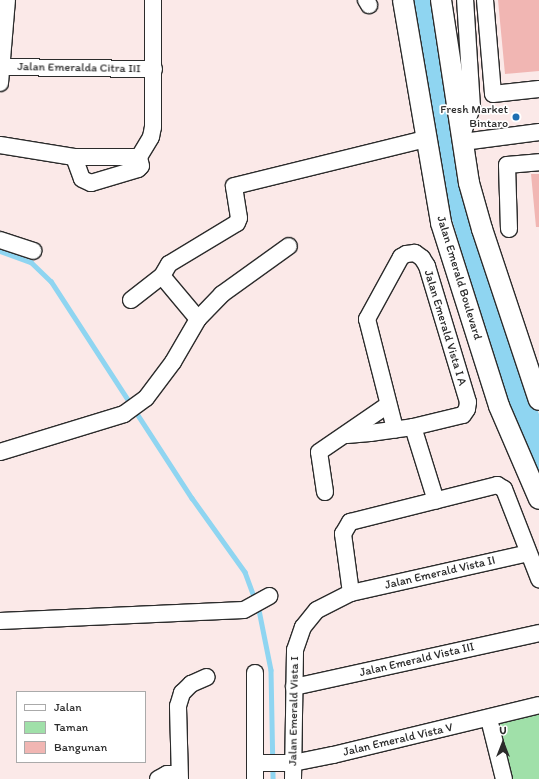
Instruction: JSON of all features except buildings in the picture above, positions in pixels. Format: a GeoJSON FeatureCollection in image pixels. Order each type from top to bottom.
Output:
{"type":"FeatureCollection","features":[{"type":"Feature","properties":{"kind":"main road","name":"Jalan Emerald Boulevard"},"geometry":{"type":"LineString","coordinates":[[403,0],[441,224],[499,406],[539,499]]}},
{"type":"Feature","properties":{"kind":"main road"},"geometry":{"type":"LineString","coordinates":[[441,0],[469,183],[482,229],[539,400]]}},
{"type":"Feature","properties":{"kind":"street"},"geometry":{"type":"LineString","coordinates":[[2,75],[7,0]]}},
{"type":"Feature","properties":{"kind":"street","name":"Jalan Emeralda Citra III"},"geometry":{"type":"LineString","coordinates":[[74,157],[82,179],[91,183],[138,169],[141,166],[139,157],[153,132],[153,0]]}},
{"type":"Feature","properties":{"kind":"street"},"geometry":{"type":"LineString","coordinates":[[465,0],[472,88],[469,119],[462,138],[539,132]]}},
{"type":"Feature","properties":{"kind":"street"},"geometry":{"type":"LineString","coordinates":[[485,0],[492,87],[494,94],[539,89]]}},
{"type":"Feature","properties":{"kind":"street","name":"Jalan Emeralda Citra III"},"geometry":{"type":"LineString","coordinates":[[2,75],[154,69]]}},
{"type":"Feature","properties":{"kind":"street"},"geometry":{"type":"LineString","coordinates":[[472,88],[492,87]]}},
{"type":"Feature","properties":{"kind":"street"},"geometry":{"type":"LineString","coordinates":[[131,300],[162,276],[169,264],[237,223],[239,218],[232,190],[237,184],[426,139]]}},
{"type":"Feature","properties":{"kind":"street"},"geometry":{"type":"LineString","coordinates":[[0,145],[74,157],[139,157]]}},
{"type":"Feature","properties":{"kind":"street"},"geometry":{"type":"LineString","coordinates":[[509,229],[507,165],[539,162]]}},
{"type":"Feature","properties":{"kind":"street"},"geometry":{"type":"LineString","coordinates":[[0,240],[34,251]]}},
{"type":"Feature","properties":{"kind":"street"},"geometry":{"type":"LineString","coordinates":[[0,452],[124,414],[146,398],[173,362],[198,319],[222,294],[289,246]]}},
{"type":"Feature","properties":{"kind":"street","name":"Jalan Emerald Vista I A"},"geometry":{"type":"LineString","coordinates":[[347,435],[413,427],[463,415],[467,410],[468,402],[427,266],[422,258],[415,253],[406,254],[401,257],[367,319],[395,429]]}},
{"type":"Feature","properties":{"kind":"street"},"geometry":{"type":"LineString","coordinates":[[162,276],[198,319]]}},
{"type":"Feature","properties":{"kind":"street","name":"Jalan Emerald Vista I A"},"geometry":{"type":"LineString","coordinates":[[325,492],[319,452],[347,435],[388,405]]}},
{"type":"Feature","properties":{"kind":"street"},"geometry":{"type":"LineString","coordinates":[[413,427],[436,501]]}},
{"type":"Feature","properties":{"kind":"street"},"geometry":{"type":"LineString","coordinates":[[351,593],[343,534],[345,526],[350,522],[497,485],[504,489],[539,579]]}},
{"type":"Feature","properties":{"kind":"street","name":"Jalan Emerald Vista II"},"geometry":{"type":"LineString","coordinates":[[351,593],[528,553]]}},
{"type":"Feature","properties":{"kind":"street","name":"Jalan Emerald Vista I"},"geometry":{"type":"LineString","coordinates":[[293,779],[289,763],[295,650],[303,628],[317,610],[351,593]]}},
{"type":"Feature","properties":{"kind":"street"},"geometry":{"type":"LineString","coordinates":[[0,621],[244,610],[262,601]]}},
{"type":"Feature","properties":{"kind":"street","name":"Jalan Emerald Vista III"},"geometry":{"type":"LineString","coordinates":[[294,687],[539,633]]}},
{"type":"Feature","properties":{"kind":"street"},"geometry":{"type":"LineString","coordinates":[[255,673],[259,763],[255,779]]}},
{"type":"Feature","properties":{"kind":"street"},"geometry":{"type":"LineString","coordinates":[[158,779],[167,774],[179,776],[178,706],[182,693],[191,684],[207,677]]}},
{"type":"Feature","properties":{"kind":"street","name":"Jalan Emerald Vista V"},"geometry":{"type":"LineString","coordinates":[[259,763],[289,763],[489,719],[539,705]]}},
{"type":"Feature","properties":{"kind":"street"},"geometry":{"type":"LineString","coordinates":[[489,719],[504,779]]}},
{"type":"Feature","properties":{"kind":"green space"},"geometry":{"type":"Polygon","coordinates":[[[539,705],[539,779],[504,779],[489,719],[539,705]]]}},
{"type":"Feature","properties":{"kind":"waterway"},"geometry":{"type":"LineString","coordinates":[[424,0],[449,164],[539,462]]}},
{"type":"Feature","properties":{"kind":"waterway"},"geometry":{"type":"LineString","coordinates":[[0,251],[31,262],[51,281],[192,498],[245,572],[259,610],[271,670],[273,779]]}},
{"type":"Feature","properties":{"kind":"place","name":"Fresh Market Bintaro"},"geometry":{"type":"Point","coordinates":[516,117]}}]}
